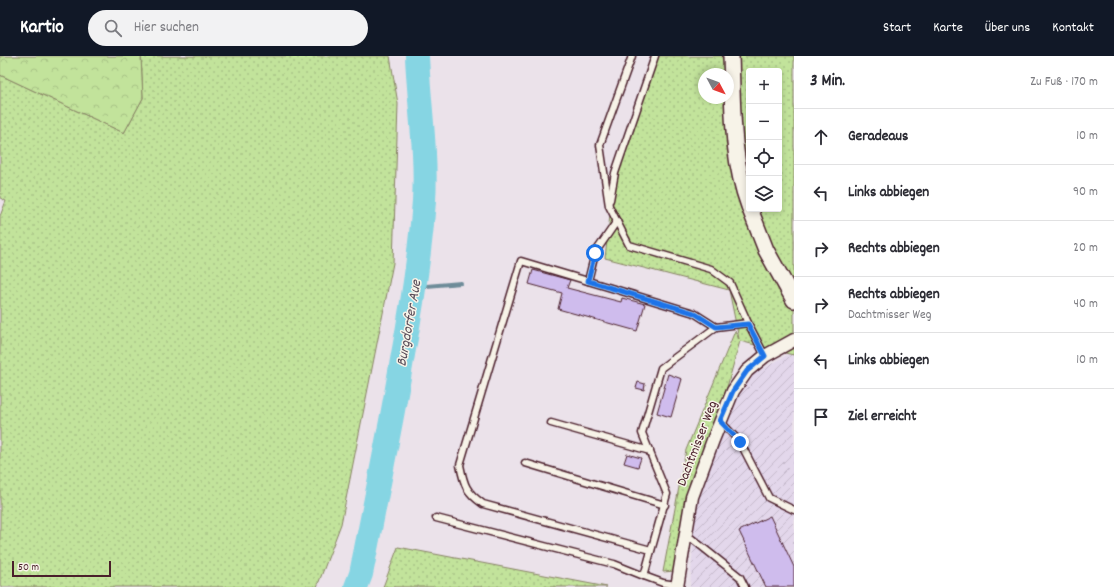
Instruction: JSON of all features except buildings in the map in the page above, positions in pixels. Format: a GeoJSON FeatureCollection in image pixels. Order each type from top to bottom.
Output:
{"type":"FeatureCollection","features":[{"type":"Feature","properties":{"kind":"street"},"geometry":{"type":"LineString","coordinates":[[731,56],[734,133],[738,169],[746,196]]}},
{"type":"Feature","properties":{"kind":"street"},"geometry":{"type":"LineString","coordinates":[[751,212],[766,250],[794,300]]}},
{"type":"Feature","properties":{"kind":"street","name":"Dachtmisser Weg"},"geometry":{"type":"LineString","coordinates":[[677,586],[692,497],[720,421],[733,391],[747,371],[765,356],[794,340]]}},
{"type":"Feature","properties":{"kind":"lane"},"geometry":{"type":"LineString","coordinates":[[632,56],[600,144],[609,206],[629,245],[711,269],[730,283],[748,324],[765,356]]}},
{"type":"Feature","properties":{"kind":"lane"},"geometry":{"type":"LineString","coordinates":[[609,206],[615,173],[655,56]]}},
{"type":"Feature","properties":{"kind":"lane"},"geometry":{"type":"LineString","coordinates":[[588,281],[595,253],[617,221]]}},
{"type":"Feature","properties":{"kind":"lane"},"geometry":{"type":"LineString","coordinates":[[651,550],[483,504],[473,497],[463,484],[460,465],[521,261],[694,313],[716,327]]}},
{"type":"Feature","properties":{"kind":"lane"},"geometry":{"type":"LineString","coordinates":[[644,576],[668,494],[642,433],[661,368],[716,327],[748,324]]}},
{"type":"Feature","properties":{"kind":"lane"},"geometry":{"type":"LineString","coordinates":[[720,421],[740,442],[769,498],[794,510]]}},
{"type":"Feature","properties":{"kind":"lane"},"geometry":{"type":"LineString","coordinates":[[551,423],[650,451]]}},
{"type":"Feature","properties":{"kind":"lane"},"geometry":{"type":"LineString","coordinates":[[525,462],[664,505]]}},
{"type":"Feature","properties":{"kind":"lane"},"geometry":{"type":"LineString","coordinates":[[436,518],[614,564],[663,584],[677,586]]}},
{"type":"Feature","properties":{"kind":"lane"},"geometry":{"type":"LineString","coordinates":[[686,534],[740,577],[745,587]]}},
{"type":"Feature","properties":{"kind":"shaded area"},"geometry":{"type":"Polygon","coordinates":[[[789,354],[794,355],[794,587],[690,587],[696,504],[736,397],[755,373],[789,354]]]}},
{"type":"Feature","properties":{"kind":"green space"},"geometry":{"type":"Polygon","coordinates":[[[0,56],[141,56],[143,98],[124,133],[0,75],[0,56]]]}},
{"type":"Feature","properties":{"kind":"green space"},"geometry":{"type":"Polygon","coordinates":[[[141,56],[390,56],[398,104],[393,263],[341,524],[317,587],[0,587],[0,216],[6,201],[0,198],[0,75],[124,133],[143,98],[141,56]]]}},
{"type":"Feature","properties":{"kind":"green space"},"geometry":{"type":"Polygon","coordinates":[[[655,56],[794,56],[794,355],[740,341],[675,571],[663,572],[686,450],[735,331],[739,339],[729,290],[605,258],[615,173],[655,56]]]}},
{"type":"Feature","properties":{"kind":"green space"},"geometry":{"type":"Polygon","coordinates":[[[398,547],[607,587],[383,587],[398,547]]]}},
{"type":"Feature","properties":{"kind":"waterway","name":"Burgdorfer Aue"},"geometry":{"type":"LineString","coordinates":[[356,587],[361,574],[406,340],[420,241],[425,183],[424,146],[417,56]]}},
{"type":"Feature","properties":{"kind":"waterway"},"geometry":{"type":"LineString","coordinates":[[415,287],[461,283]]}},
{"type":"Feature","properties":{"kind":"route"},"geometry":{"type":"LineString","coordinates":[[595,253],[588,281],[694,313],[716,327],[748,324],[765,356],[747,371],[733,391],[720,421],[740,442]]}}]}
